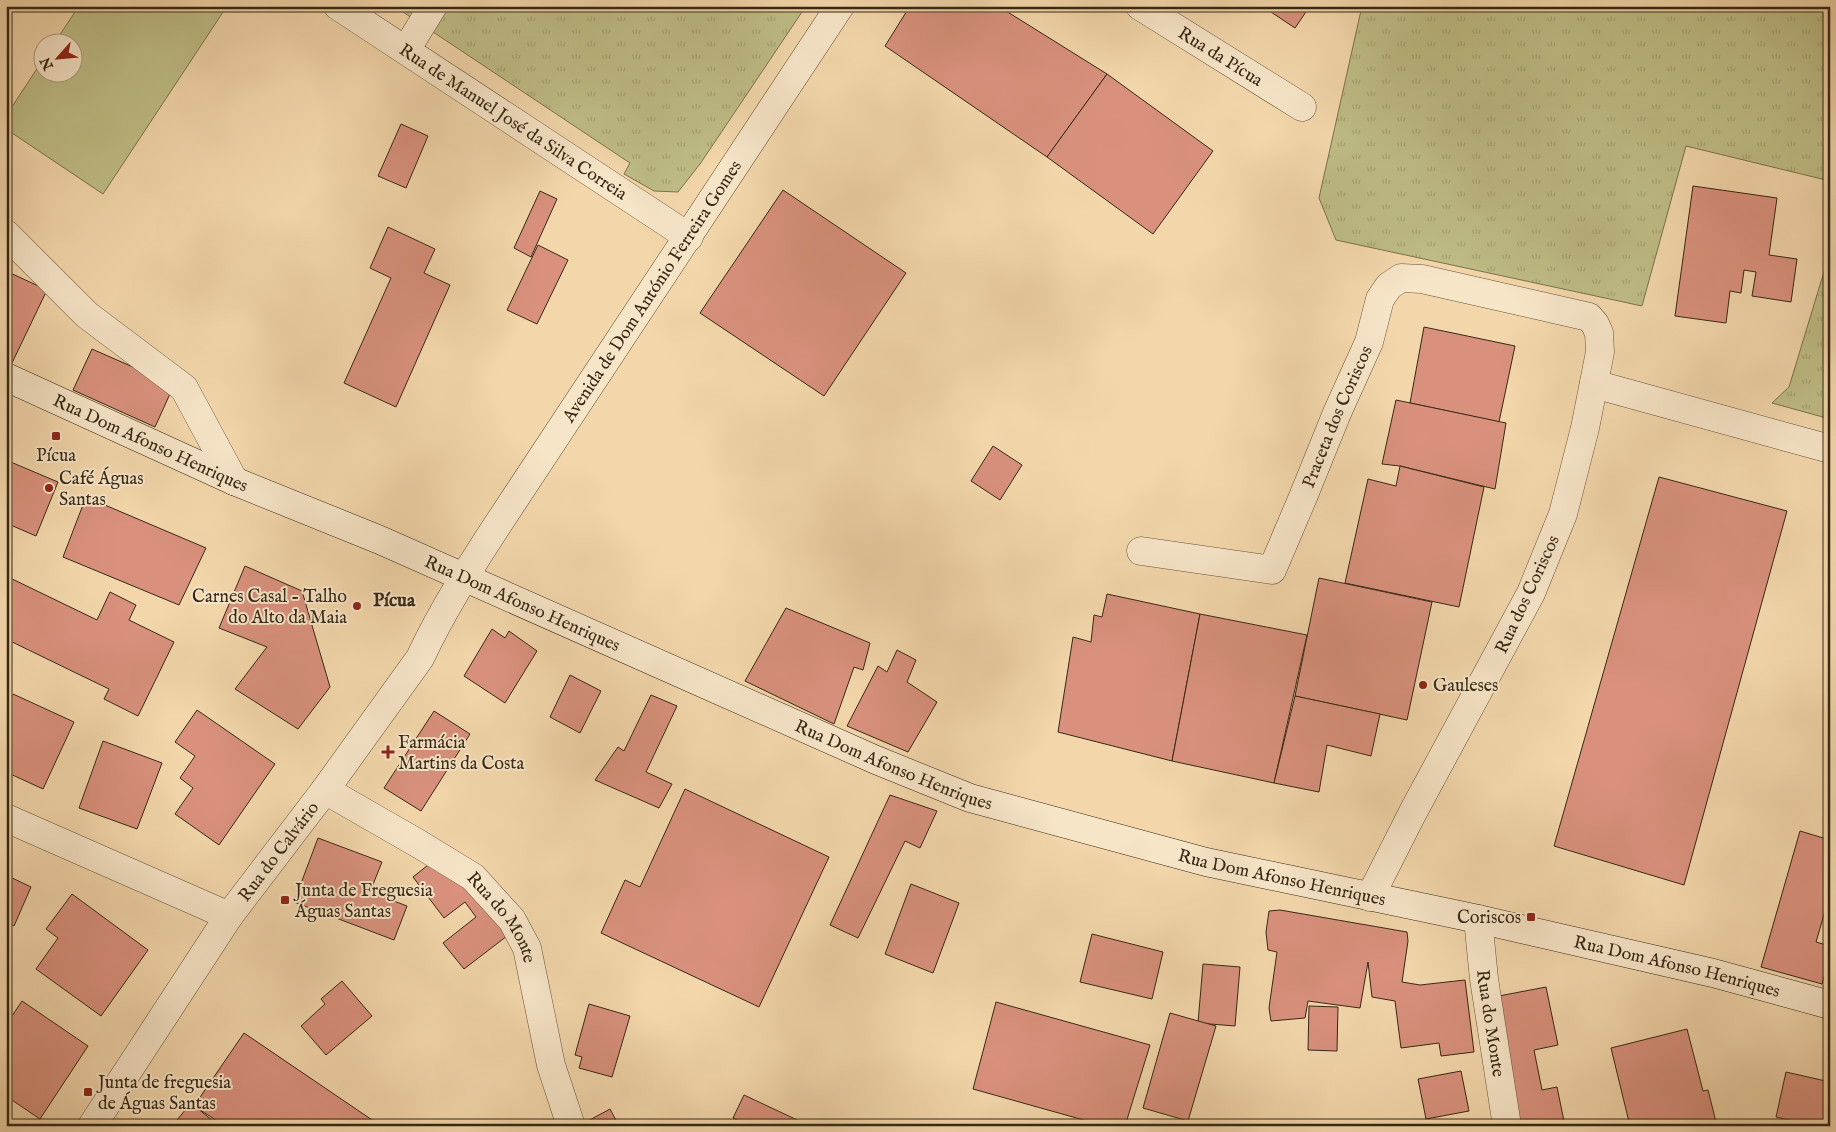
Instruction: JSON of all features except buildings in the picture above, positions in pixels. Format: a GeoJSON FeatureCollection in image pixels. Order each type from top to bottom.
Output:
{"type":"FeatureCollection","features":[{"type":"Feature","properties":{"kind":"street","name":"Rua de Manuel José da Silva Correia"},"geometry":{"type":"LineString","coordinates":[[338,6],[689,237]]}},
{"type":"Feature","properties":{"kind":"street"},"geometry":{"type":"LineString","coordinates":[[406,50],[433,6]]}},
{"type":"Feature","properties":{"kind":"street","name":"Avenida de Dom António Ferreira Gomes"},"geometry":{"type":"LineString","coordinates":[[464,577],[840,6]]}},
{"type":"Feature","properties":{"kind":"street","name":"Rua da Pícua"},"geometry":{"type":"LineString","coordinates":[[1140,6],[1302,107]]}},
{"type":"Feature","properties":{"kind":"street"},"geometry":{"type":"LineString","coordinates":[[6,234],[87,315],[184,388],[234,481]]}},
{"type":"Feature","properties":{"kind":"street","name":"Praceta dos Coriscos"},"geometry":{"type":"LineString","coordinates":[[1141,551],[1272,570],[1304,497],[1337,412],[1369,342],[1380,299],[1390,286],[1401,278],[1422,279],[1542,306]]}},
{"type":"Feature","properties":{"kind":"street","name":"Rua dos Coriscos"},"geometry":{"type":"LineString","coordinates":[[1370,897],[1412,812],[1531,593],[1563,514],[1594,384],[1600,352],[1599,333],[1589,317],[1542,306]]}},
{"type":"Feature","properties":{"kind":"street","name":"Rua Dom Afonso Henriques"},"geometry":{"type":"LineString","coordinates":[[6,377],[234,481],[380,540],[867,756],[970,798],[1206,862],[1478,919],[1713,973],[1830,1005]]}},
{"type":"Feature","properties":{"kind":"street"},"geometry":{"type":"LineString","coordinates":[[1594,384],[1830,448]]}},
{"type":"Feature","properties":{"kind":"street","name":"Rua do Calvário"},"geometry":{"type":"LineString","coordinates":[[92,1126],[229,916],[420,658],[430,635],[464,577]]}},
{"type":"Feature","properties":{"kind":"street","name":"Rua do Monte"},"geometry":{"type":"LineString","coordinates":[[324,790],[473,877],[512,920],[528,948],[551,1065],[571,1126]]}},
{"type":"Feature","properties":{"kind":"street"},"geometry":{"type":"LineString","coordinates":[[6,818],[229,916]]}},
{"type":"Feature","properties":{"kind":"street","name":"Rua do Monte"},"geometry":{"type":"LineString","coordinates":[[1478,919],[1484,979],[1507,1126]]}},
{"type":"Feature","properties":{"kind":"green space"},"geometry":{"type":"Polygon","coordinates":[[[79,6],[227,6],[103,194],[6,129],[6,116],[32,76],[32,82],[82,82],[82,32],[62,32],[79,6]]]}},
{"type":"Feature","properties":{"kind":"green space"},"geometry":{"type":"Polygon","coordinates":[[[394,6],[806,6],[700,164],[678,192],[654,191],[624,174],[630,163],[394,6]]]}},
{"type":"Feature","properties":{"kind":"green space"},"geometry":{"type":"Polygon","coordinates":[[[1362,6],[1830,6],[1830,169],[1826,180],[1686,146],[1642,306],[1336,240],[1319,198],[1362,6]]]}},
{"type":"Feature","properties":{"kind":"green space"},"geometry":{"type":"Polygon","coordinates":[[[1830,252],[1830,419],[1772,403],[1789,387],[1830,252]]]}},
{"type":"Feature","properties":{"kind":"place","name":"Pícua"},"geometry":{"type":"Point","coordinates":[56,436]}},
{"type":"Feature","properties":{"kind":"place","name":"Café Águas Santas"},"geometry":{"type":"Point","coordinates":[49,488]}},
{"type":"Feature","properties":{"kind":"place","name":"Carnes Casal - Talho do Alto da Maia"},"geometry":{"type":"Point","coordinates":[357,606]}},
{"type":"Feature","properties":{"kind":"place","name":"Gauleses"},"geometry":{"type":"Point","coordinates":[1423,685]}},
{"type":"Feature","properties":{"kind":"place","name":"Farmácia Martins da Costa"},"geometry":{"type":"Point","coordinates":[388,752]}},
{"type":"Feature","properties":{"kind":"place","name":"Junta de Freguesia Águas Santas"},"geometry":{"type":"Point","coordinates":[285,900]}},
{"type":"Feature","properties":{"kind":"place","name":"Coriscos"},"geometry":{"type":"Point","coordinates":[1531,917]}},
{"type":"Feature","properties":{"kind":"place","name":"Junta de freguesia de Águas Santas"},"geometry":{"type":"Point","coordinates":[88,1092]}},
{"type":"Feature","properties":{"kind":"district","name":"Pícua"},"geometry":{"type":"Point","coordinates":[394,599]}}]}
